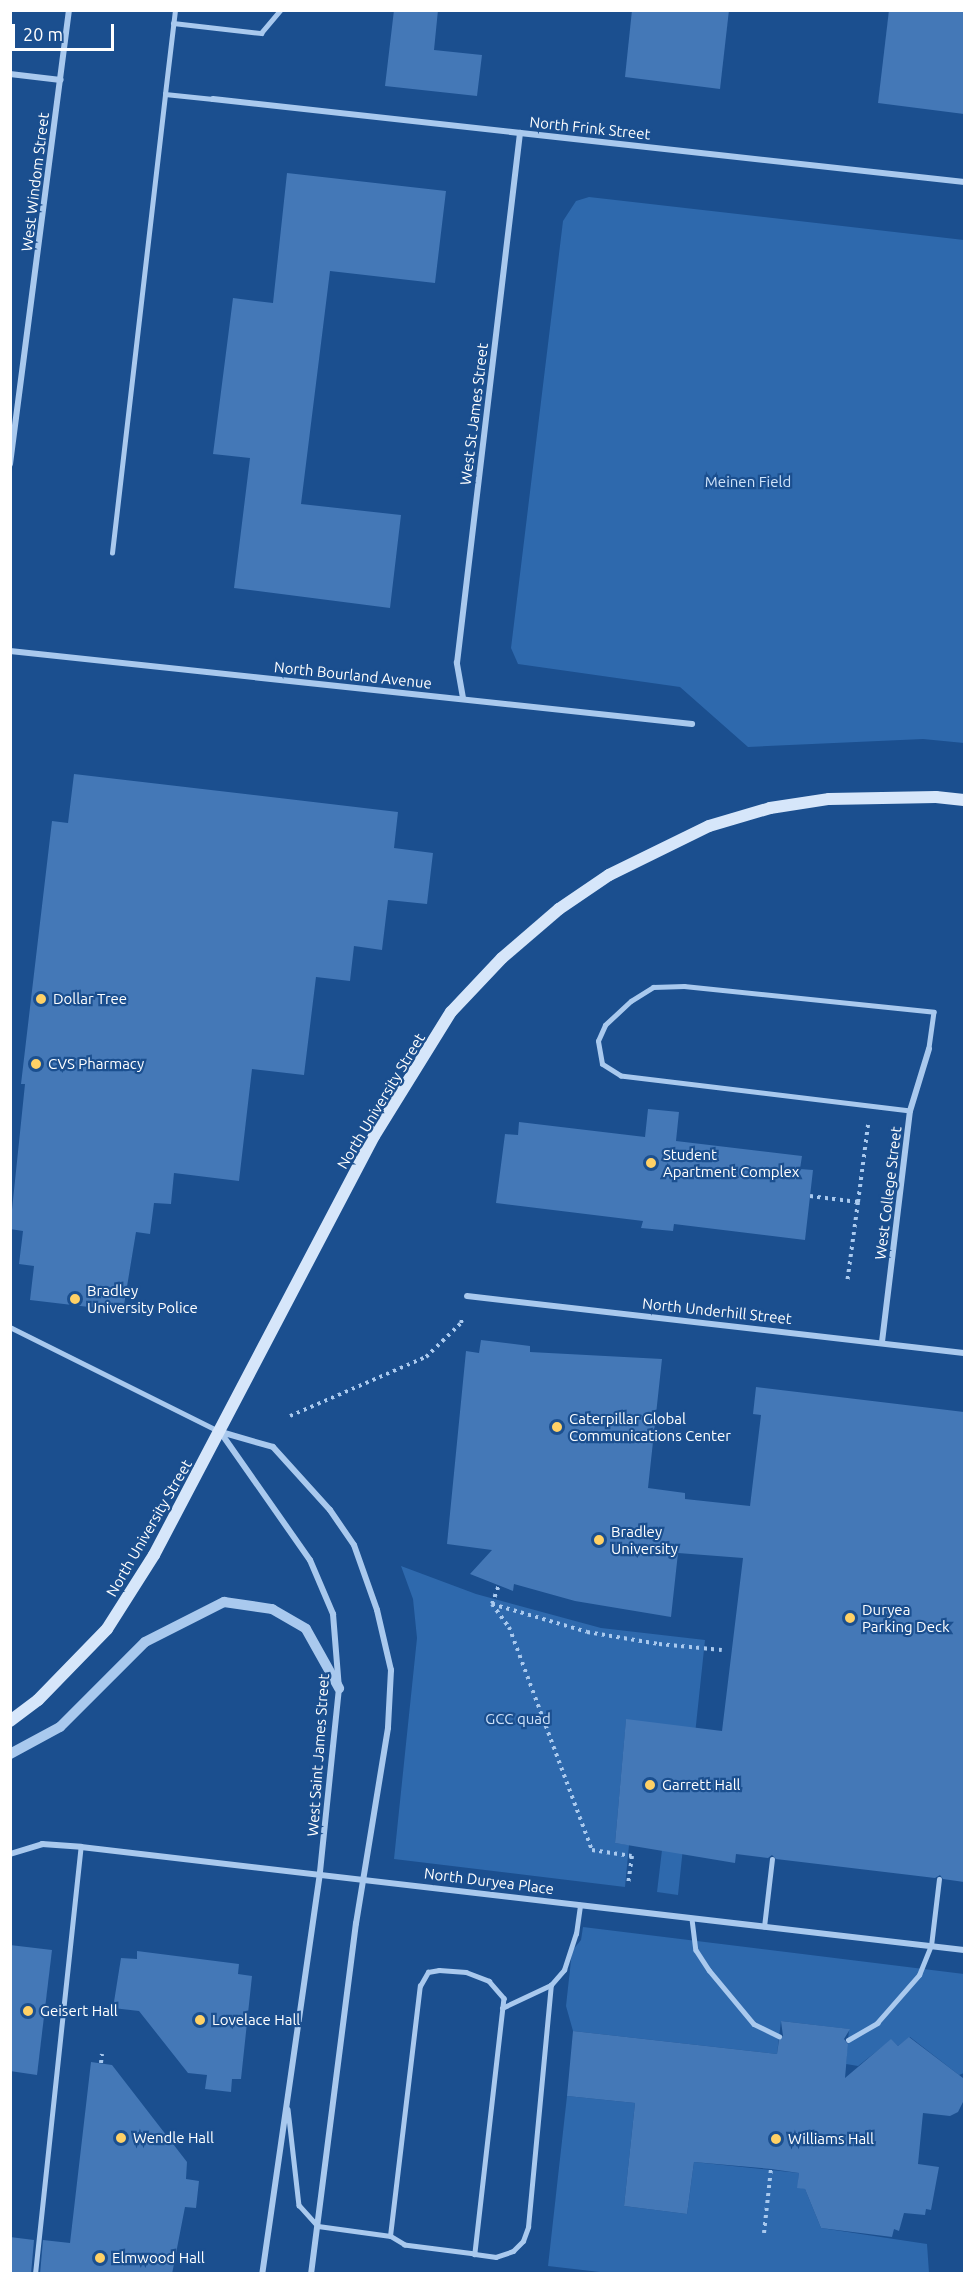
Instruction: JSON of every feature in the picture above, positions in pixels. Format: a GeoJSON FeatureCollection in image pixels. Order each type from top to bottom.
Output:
{"type":"FeatureCollection","features":[{"type":"Feature","properties":{"kind":"main road","name":"North University Street"},"geometry":{"type":"LineString","coordinates":[[10,1721],[38,1700],[106,1629],[154,1555],[221,1432],[374,1136],[451,1012],[502,958],[559,909],[609,875],[702,829],[770,808],[830,799],[936,797],[964,800]]}},
{"type":"Feature","properties":{"kind":"street","name":"West Windom Street"},"geometry":{"type":"LineString","coordinates":[[10,464],[69,10]]}},
{"type":"Feature","properties":{"kind":"street"},"geometry":{"type":"LineString","coordinates":[[10,74],[61,80]]}},
{"type":"Feature","properties":{"kind":"street","name":"North Frink Street"},"geometry":{"type":"LineString","coordinates":[[213,99],[964,182]]}},
{"type":"Feature","properties":{"kind":"street","name":"West St James Street"},"geometry":{"type":"LineString","coordinates":[[463,698],[457,663],[520,133]]}},
{"type":"Feature","properties":{"kind":"street","name":"North Bourland Avenue"},"geometry":{"type":"LineString","coordinates":[[10,651],[692,724]]}},
{"type":"Feature","properties":{"kind":"street","name":"West College Street"},"geometry":{"type":"LineString","coordinates":[[882,1342],[909,1111],[929,1049]]}},
{"type":"Feature","properties":{"kind":"street","name":"North Underhill Street"},"geometry":{"type":"LineString","coordinates":[[467,1296],[964,1353]]}},
{"type":"Feature","properties":{"kind":"street"},"geometry":{"type":"LineString","coordinates":[[221,1432],[273,1447],[308,1482],[354,1545],[377,1610],[391,1670],[388,1728],[364,1879],[311,2274]]}},
{"type":"Feature","properties":{"kind":"street","name":"West Saint James Street"},"geometry":{"type":"LineString","coordinates":[[221,1432],[310,1560],[333,1614],[339,1688],[320,1873],[286,2092],[262,2274]]}},
{"type":"Feature","properties":{"kind":"street"},"geometry":{"type":"LineString","coordinates":[[10,1754],[60,1727],[145,1642],[224,1602],[272,1609],[306,1629],[339,1688]]}},
{"type":"Feature","properties":{"kind":"street","name":"North Duryea Place"},"geometry":{"type":"LineString","coordinates":[[10,1854],[42,1844],[81,1846],[964,1950]]}},
{"type":"Feature","properties":{"kind":"lane"},"geometry":{"type":"LineString","coordinates":[[112,553],[175,10]]}},
{"type":"Feature","properties":{"kind":"lane"},"geometry":{"type":"LineString","coordinates":[[173,23],[261,33],[280,10]]}},
{"type":"Feature","properties":{"kind":"lane"},"geometry":{"type":"LineString","coordinates":[[165,94],[213,99]]}},
{"type":"Feature","properties":{"kind":"lane"},"geometry":{"type":"LineString","coordinates":[[909,1111],[621,1076],[602,1064],[598,1041],[605,1025],[631,1001],[653,987],[684,986],[934,1012],[929,1049]]}},
{"type":"Feature","properties":{"kind":"lane"},"geometry":{"type":"LineString","coordinates":[[10,1327],[221,1432]]}},
{"type":"Feature","properties":{"kind":"lane"},"geometry":{"type":"LineString","coordinates":[[35,2274],[81,1846]]}},
{"type":"Feature","properties":{"kind":"lane"},"geometry":{"type":"LineString","coordinates":[[764,1927],[772,1859]]}},
{"type":"Feature","properties":{"kind":"lane"},"geometry":{"type":"LineString","coordinates":[[849,2040],[877,2023],[920,1975],[931,1946],[939,1879]]}},
{"type":"Feature","properties":{"kind":"lane"},"geometry":{"type":"LineString","coordinates":[[502,2008],[551,1985],[564,1970],[576,1934],[580,1905]]}},
{"type":"Feature","properties":{"kind":"lane"},"geometry":{"type":"LineString","coordinates":[[692,1919],[696,1950],[709,1970],[754,2024],[779,2036]]}},
{"type":"Feature","properties":{"kind":"lane"},"geometry":{"type":"LineString","coordinates":[[390,2236],[420,1986],[428,1972],[466,1972],[489,1981],[499,1991],[502,2008],[475,2254]]}},
{"type":"Feature","properties":{"kind":"lane"},"geometry":{"type":"LineString","coordinates":[[286,2092],[299,2205],[318,2226],[390,2236],[405,2245],[496,2257],[513,2251],[523,2241],[528,2227],[551,1985]]}},
{"type":"Feature","properties":{"kind":"path"},"geometry":{"type":"LineString","coordinates":[[847,1283],[870,1106]]}},
{"type":"Feature","properties":{"kind":"path"},"geometry":{"type":"LineString","coordinates":[[810,1196],[858,1202]]}},
{"type":"Feature","properties":{"kind":"path"},"geometry":{"type":"LineString","coordinates":[[290,1416],[426,1357],[461,1323],[467,1296]]}},
{"type":"Feature","properties":{"kind":"path"},"geometry":{"type":"LineString","coordinates":[[492,1604],[499,1585]]}},
{"type":"Feature","properties":{"kind":"path"},"geometry":{"type":"LineString","coordinates":[[492,1604],[587,1632],[659,1644],[722,1650]]}},
{"type":"Feature","properties":{"kind":"path"},"geometry":{"type":"LineString","coordinates":[[492,1604],[509,1627],[592,1850],[632,1856],[628,1883]]}},
{"type":"Feature","properties":{"kind":"path"},"geometry":{"type":"LineString","coordinates":[[101,2063],[102,2054]]}},
{"type":"Feature","properties":{"kind":"path"},"geometry":{"type":"LineString","coordinates":[[764,2233],[771,2169]]}},
{"type":"Feature","properties":{"kind":"green space","name":"Meinen Field"},"geometry":{"type":"Polygon","coordinates":[[[589,197],[964,240],[964,743],[923,739],[748,747],[680,687],[518,664],[511,648],[563,221],[576,201],[589,197]]]}},
{"type":"Feature","properties":{"kind":"green space","name":"GCC quad"},"geometry":{"type":"Polygon","coordinates":[[[401,1566],[476,1594],[601,1628],[705,1640],[678,1895],[657,1892],[662,1850],[626,1720],[615,1843],[629,1845],[625,1887],[394,1859],[417,1638],[413,1599],[401,1566]]]}},
{"type":"Feature","properties":{"kind":"green space"},"geometry":{"type":"Polygon","coordinates":[[[583,1927],[964,1974],[964,2073],[959,2075],[910,2037],[898,2046],[891,2040],[858,2066],[846,2064],[849,2029],[781,2021],[777,2054],[573,2031],[566,2006],[572,1951],[581,1940],[583,1927]]]}},
{"type":"Feature","properties":{"kind":"green space"},"geometry":{"type":"Polygon","coordinates":[[[567,2096],[635,2103],[624,2206],[687,2214],[694,2162],[799,2173],[798,2187],[805,2189],[821,2228],[927,2244],[929,2273],[617,2274],[548,2266],[567,2096]]]}},
{"type":"Feature","properties":{"kind":"building"},"geometry":{"type":"Polygon","coordinates":[[[394,10],[438,10],[434,50],[482,55],[477,96],[385,86],[394,10]]]}},
{"type":"Feature","properties":{"kind":"building"},"geometry":{"type":"Polygon","coordinates":[[[632,10],[729,10],[720,89],[625,77],[632,10]]]}},
{"type":"Feature","properties":{"kind":"building"},"geometry":{"type":"Polygon","coordinates":[[[889,10],[964,10],[964,114],[878,103],[889,10]]]}},
{"type":"Feature","properties":{"kind":"building"},"geometry":{"type":"Polygon","coordinates":[[[287,173],[446,191],[435,283],[330,271],[301,504],[401,515],[390,608],[234,588],[250,458],[213,454],[233,298],[273,303],[287,173]]]}},
{"type":"Feature","properties":{"kind":"building"},"geometry":{"type":"Polygon","coordinates":[[[74,774],[398,812],[394,848],[433,853],[427,904],[388,900],[382,950],[354,946],[350,981],[316,977],[304,1075],[252,1069],[239,1181],[174,1173],[171,1204],[154,1203],[150,1234],[136,1232],[123,1311],[30,1300],[34,1266],[19,1264],[23,1231],[10,1229],[25,1084],[21,1084],[52,821],[68,823],[74,774]]]}},
{"type":"Feature","properties":{"kind":"building","name":"Student Apartment Complex"},"geometry":{"type":"Polygon","coordinates":[[[648,1109],[679,1112],[676,1141],[802,1156],[800,1169],[813,1170],[805,1240],[674,1224],[673,1231],[641,1228],[643,1221],[496,1203],[505,1134],[518,1135],[519,1122],[645,1137],[648,1109]]]}},
{"type":"Feature","properties":{"kind":"building","name":"Duryea Parking Deck"},"geometry":{"type":"Polygon","coordinates":[[[481,1340],[530,1346],[530,1352],[662,1359],[648,1488],[685,1493],[685,1499],[750,1506],[761,1415],[753,1414],[756,1387],[964,1412],[964,1882],[943,1879],[940,1875],[935,1878],[776,1859],[772,1855],[768,1858],[736,1854],[735,1863],[615,1843],[626,1719],[722,1731],[743,1558],[678,1553],[671,1617],[575,1601],[514,1584],[513,1591],[470,1574],[492,1550],[447,1544],[466,1351],[479,1353],[481,1340]]]}},
{"type":"Feature","properties":{"kind":"building","name":"Geisert Hall"},"geometry":{"type":"Polygon","coordinates":[[[10,1945],[52,1950],[37,2075],[10,2071],[10,1945]]]}},
{"type":"Feature","properties":{"kind":"building","name":"Lovelace Hall"},"geometry":{"type":"Polygon","coordinates":[[[137,1951],[239,1964],[238,1974],[252,1976],[241,2079],[232,2079],[231,2092],[205,2089],[207,2075],[188,2073],[139,2011],[113,2008],[121,1958],[137,1959],[137,1951]]]}},
{"type":"Feature","properties":{"kind":"building","name":"Williams Hall"},"geometry":{"type":"Polygon","coordinates":[[[781,2021],[850,2029],[844,2039],[848,2044],[845,2078],[891,2039],[898,2046],[909,2037],[963,2078],[963,2102],[958,2112],[950,2116],[923,2113],[918,2164],[939,2167],[931,2210],[926,2209],[925,2215],[904,2213],[899,2231],[894,2229],[892,2237],[821,2228],[805,2189],[797,2188],[799,2173],[771,2169],[694,2162],[687,2214],[624,2206],[635,2103],[567,2096],[573,2031],[777,2054],[779,2040],[783,2036],[781,2021]]]}},
{"type":"Feature","properties":{"kind":"building"},"geometry":{"type":"Polygon","coordinates":[[[91,2062],[112,2065],[187,2162],[186,2179],[199,2181],[196,2208],[185,2207],[172,2274],[40,2274],[43,2240],[70,2243],[91,2062]]]}},
{"type":"Feature","properties":{"kind":"building"},"geometry":{"type":"Polygon","coordinates":[[[10,2237],[34,2240],[31,2274],[10,2274],[10,2237]]]}},
{"type":"Feature","properties":{"kind":"place","name":"Dollar Tree"},"geometry":{"type":"Point","coordinates":[41,999]}},
{"type":"Feature","properties":{"kind":"place","name":"CVS Pharmacy"},"geometry":{"type":"Point","coordinates":[36,1064]}},
{"type":"Feature","properties":{"kind":"place","name":"Student Apartment Complex"},"geometry":{"type":"Point","coordinates":[651,1163]}},
{"type":"Feature","properties":{"kind":"place","name":"Bradley University Police"},"geometry":{"type":"Point","coordinates":[75,1299]}},
{"type":"Feature","properties":{"kind":"place","name":"Caterpillar Global Communications Center"},"geometry":{"type":"Point","coordinates":[557,1427]}},
{"type":"Feature","properties":{"kind":"place","name":"Bradley University"},"geometry":{"type":"Point","coordinates":[599,1540]}},
{"type":"Feature","properties":{"kind":"place","name":"Duryea Parking Deck"},"geometry":{"type":"Point","coordinates":[850,1618]}},
{"type":"Feature","properties":{"kind":"place","name":"Garrett Hall"},"geometry":{"type":"Point","coordinates":[650,1785]}},
{"type":"Feature","properties":{"kind":"place","name":"Geisert Hall"},"geometry":{"type":"Point","coordinates":[28,2011]}},
{"type":"Feature","properties":{"kind":"place","name":"Lovelace Hall"},"geometry":{"type":"Point","coordinates":[200,2020]}},
{"type":"Feature","properties":{"kind":"place","name":"Wendle Hall"},"geometry":{"type":"Point","coordinates":[121,2138]}},
{"type":"Feature","properties":{"kind":"place","name":"Williams Hall"},"geometry":{"type":"Point","coordinates":[776,2139]}},
{"type":"Feature","properties":{"kind":"place","name":"Elmwood Hall"},"geometry":{"type":"Point","coordinates":[100,2258]}}]}
